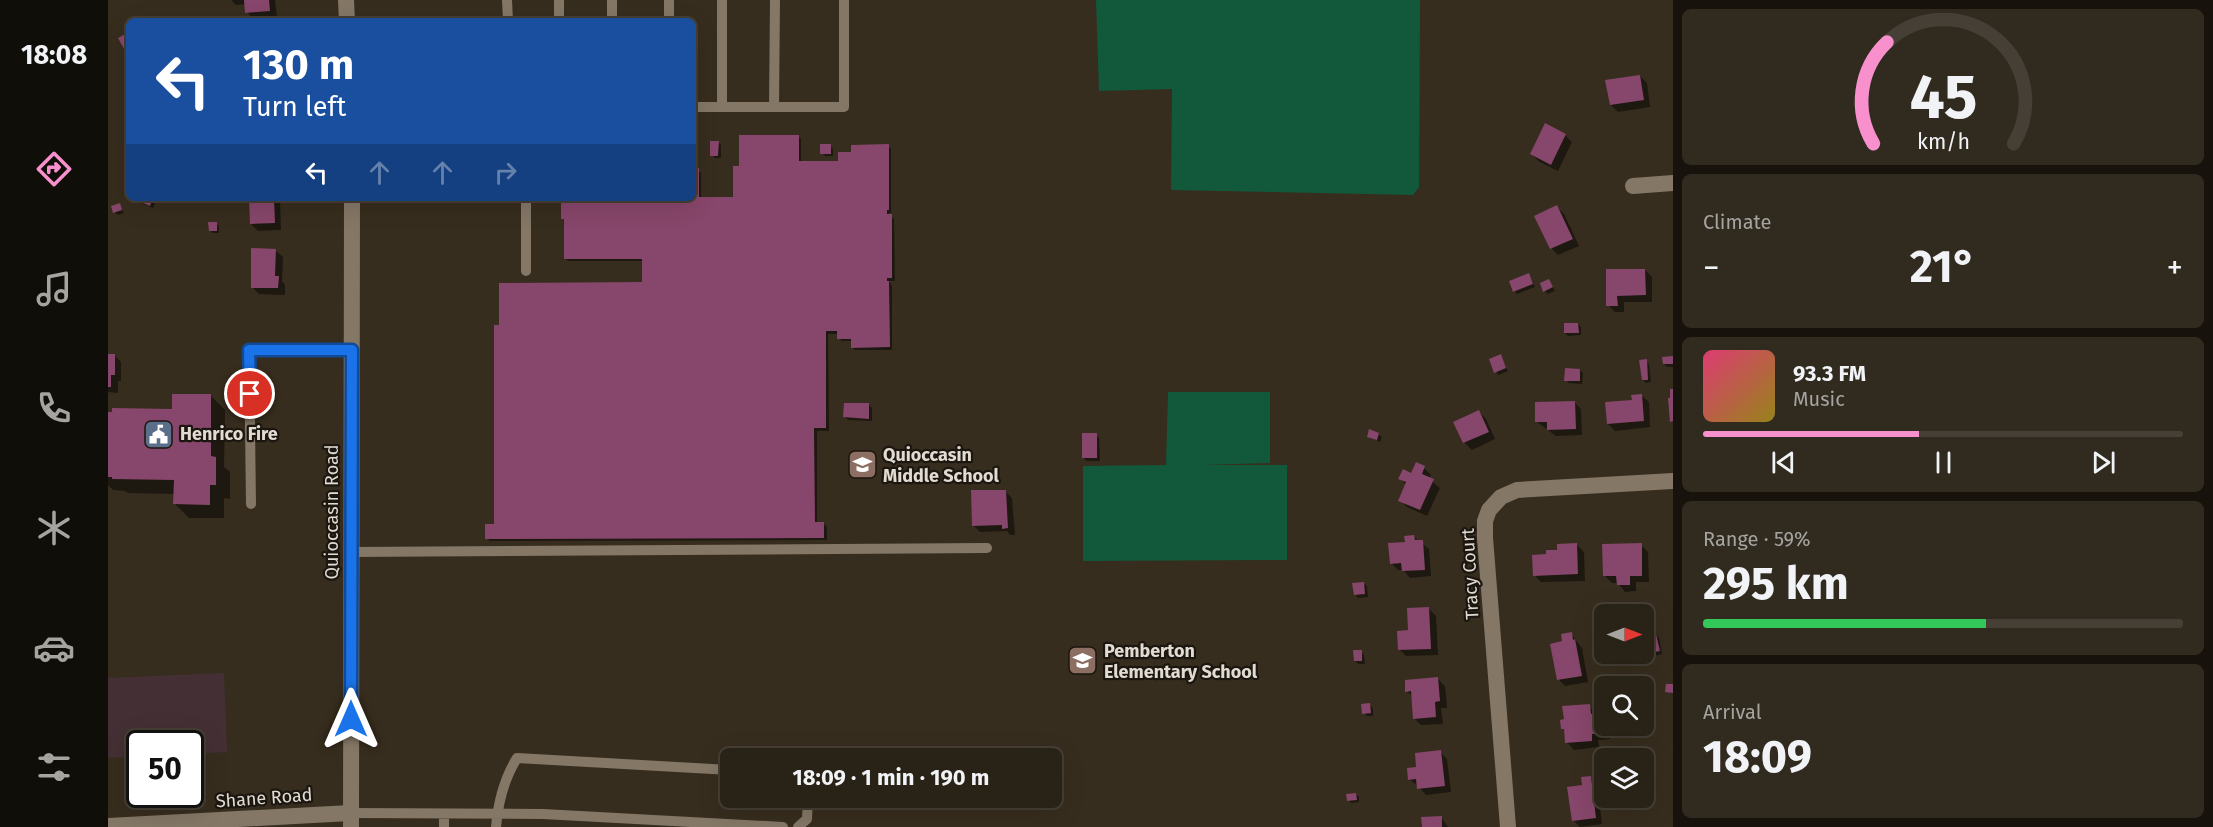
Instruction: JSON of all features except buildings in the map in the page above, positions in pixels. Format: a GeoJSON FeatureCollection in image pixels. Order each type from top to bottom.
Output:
{"type":"FeatureCollection","features":[{"type":"Feature","properties":{"kind":"street"},"geometry":{"type":"LineString","coordinates":[[346,0],[347,18]]}},
{"type":"Feature","properties":{"kind":"street"},"geometry":{"type":"LineString","coordinates":[[1634,186],[1673,183]]}},
{"type":"Feature","properties":{"kind":"street","name":"Quioccasin Road"},"geometry":{"type":"LineString","coordinates":[[351,820],[352,201]]}},
{"type":"Feature","properties":{"kind":"street","name":"Tracy Court"},"geometry":{"type":"LineString","coordinates":[[1508,827],[1485,538],[1485,521],[1489,510],[1501,497],[1525,489],[1673,482]]}},
{"type":"Feature","properties":{"kind":"street","name":"Shane Road"},"geometry":{"type":"LineString","coordinates":[[108,826],[351,820]]}},
{"type":"Feature","properties":{"kind":"lane"},"geometry":{"type":"LineString","coordinates":[[507,0],[508,18]]}},
{"type":"Feature","properties":{"kind":"lane"},"geometry":{"type":"LineString","coordinates":[[559,0],[559,18]]}},
{"type":"Feature","properties":{"kind":"lane"},"geometry":{"type":"LineString","coordinates":[[612,0],[612,18]]}},
{"type":"Feature","properties":{"kind":"lane"},"geometry":{"type":"LineString","coordinates":[[669,0],[669,18]]}},
{"type":"Feature","properties":{"kind":"lane"},"geometry":{"type":"LineString","coordinates":[[722,0],[722,107]]}},
{"type":"Feature","properties":{"kind":"lane"},"geometry":{"type":"LineString","coordinates":[[774,107],[775,0]]}},
{"type":"Feature","properties":{"kind":"lane"},"geometry":{"type":"LineString","coordinates":[[696,107],[844,107],[844,0]]}},
{"type":"Feature","properties":{"kind":"lane"},"geometry":{"type":"LineString","coordinates":[[526,201],[526,271]]}},
{"type":"Feature","properties":{"kind":"lane"},"geometry":{"type":"LineString","coordinates":[[250,504],[249,350],[352,350]]}},
{"type":"Feature","properties":{"kind":"lane"},"geometry":{"type":"LineString","coordinates":[[352,552],[987,548]]}},
{"type":"Feature","properties":{"kind":"lane"},"geometry":{"type":"LineString","coordinates":[[496,827],[507,774],[516,758],[720,769]]}},
{"type":"Feature","properties":{"kind":"lane"},"geometry":{"type":"LineString","coordinates":[[798,827],[807,819],[808,808]]}},
{"type":"Feature","properties":{"kind":"lane"},"geometry":{"type":"LineString","coordinates":[[351,820],[444,814],[543,814],[783,827]]}},
{"type":"Feature","properties":{"kind":"lane"},"geometry":{"type":"LineString","coordinates":[[444,814],[444,827]]}},
{"type":"Feature","properties":{"kind":"lane"},"geometry":{"type":"LineString","coordinates":[[543,814],[543,827]]}},
{"type":"Feature","properties":{"kind":"shaded area"},"geometry":{"type":"Polygon","coordinates":[[[224,673],[227,752],[204,753],[204,730],[126,730],[126,757],[108,758],[108,678],[224,673]]]}},
{"type":"Feature","properties":{"kind":"green space"},"geometry":{"type":"Polygon","coordinates":[[[1096,0],[1420,0],[1419,187],[1413,195],[1171,190],[1172,89],[1099,91],[1096,0]]]}},
{"type":"Feature","properties":{"kind":"green space"},"geometry":{"type":"Polygon","coordinates":[[[1168,392],[1270,392],[1270,463],[1202,465],[1287,465],[1287,560],[1083,561],[1083,466],[1166,465],[1168,392]]]}},
{"type":"Feature","properties":{"kind":"place","name":"Henrico Fire"},"geometry":{"type":"Point","coordinates":[159,434]}},
{"type":"Feature","properties":{"kind":"place","name":"Quioccasin Middle School"},"geometry":{"type":"Point","coordinates":[862,465]}},
{"type":"Feature","properties":{"kind":"place","name":"Pemberton Elementary School"},"geometry":{"type":"Point","coordinates":[1083,661]}},
{"type":"Feature","properties":{"kind":"route"},"geometry":{"type":"LineString","coordinates":[[250,394],[249,350],[352,350],[351,719]]}}]}
